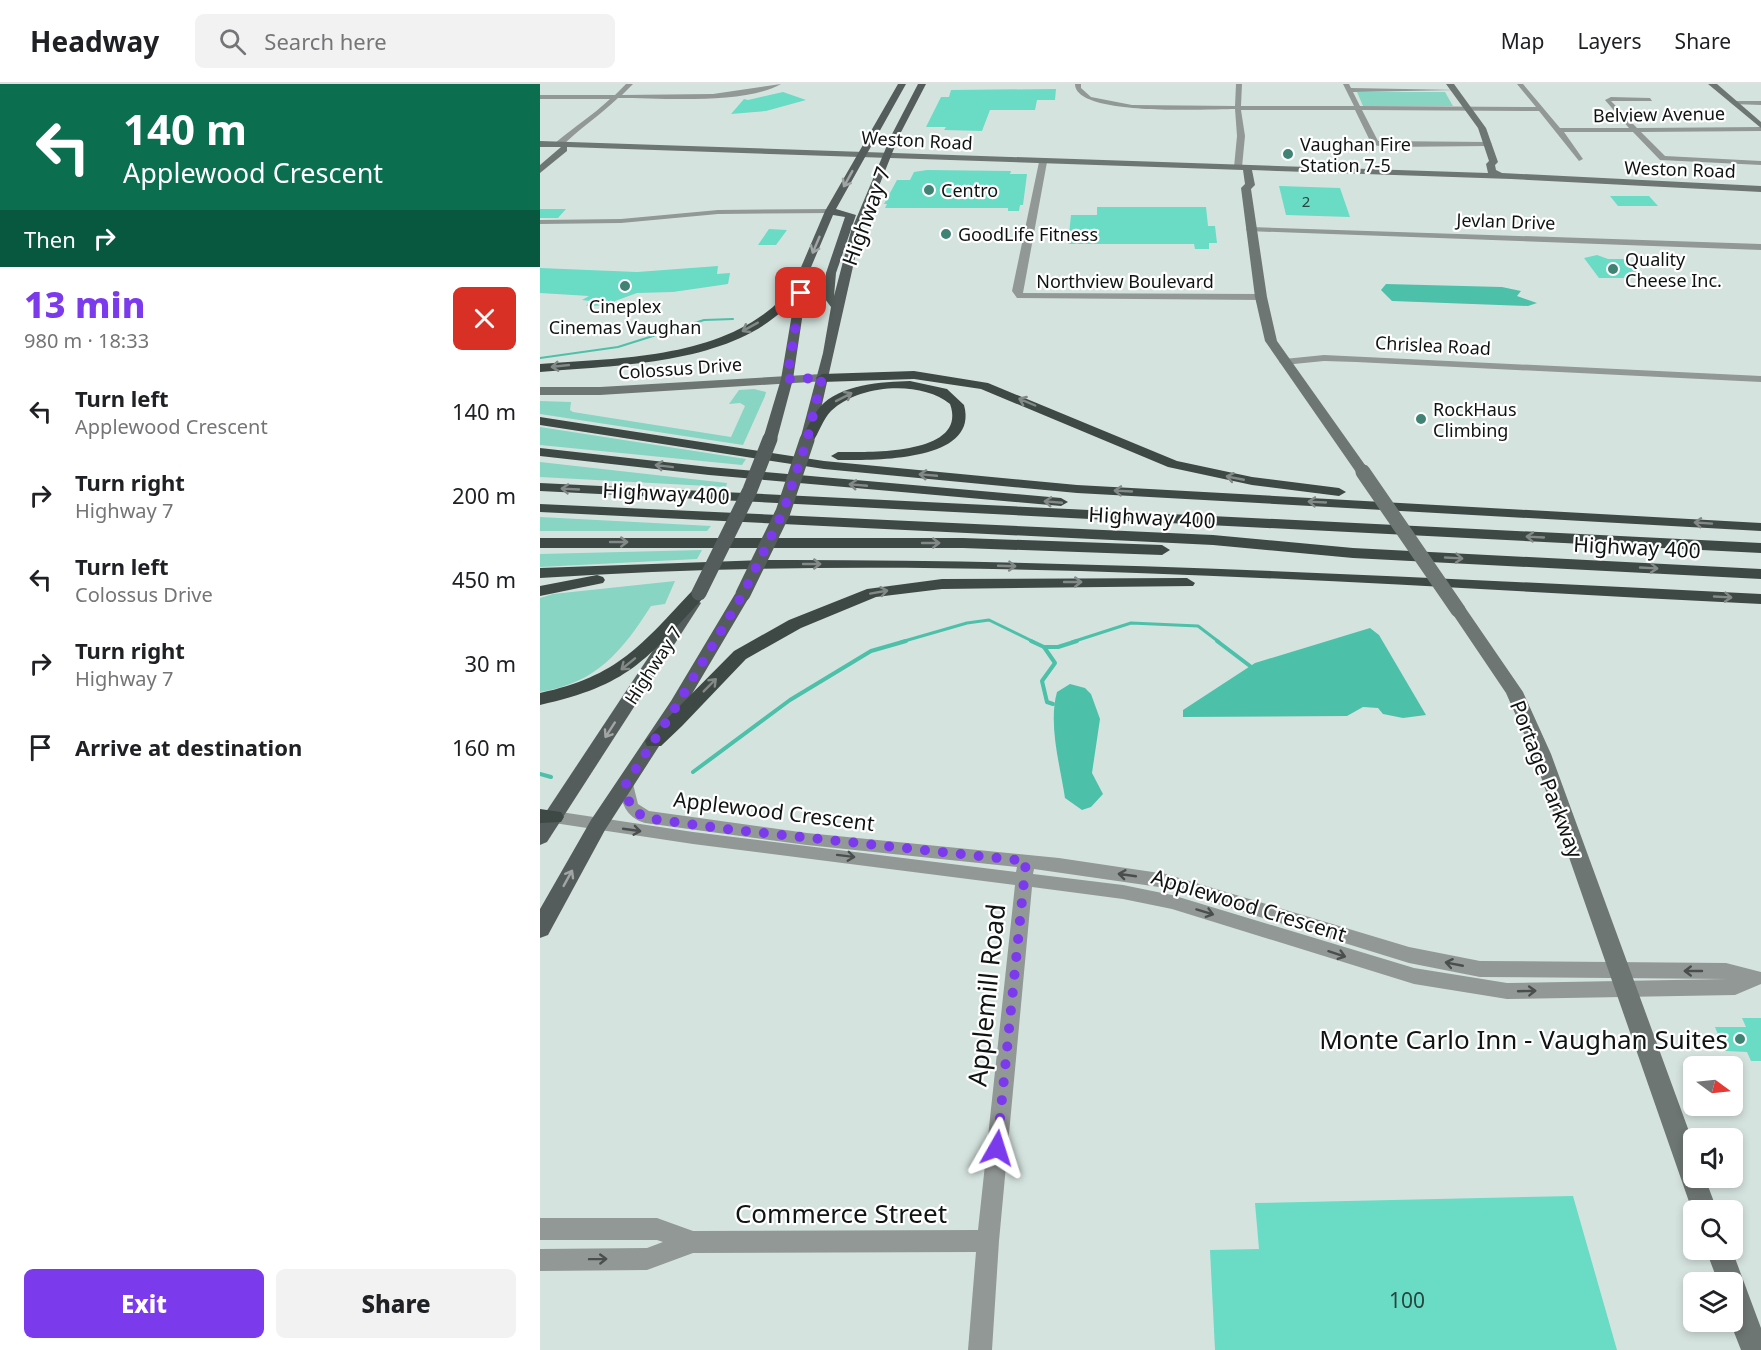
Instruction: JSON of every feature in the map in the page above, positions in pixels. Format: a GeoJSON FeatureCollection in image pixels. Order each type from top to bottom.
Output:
{"type":"FeatureCollection","features":[{"type":"Feature","properties":{"kind":"highway"},"geometry":{"type":"LineString","coordinates":[[540,368],[659,355],[733,337],[779,308],[804,272]]}},
{"type":"Feature","properties":{"kind":"highway"},"geometry":{"type":"LineString","coordinates":[[822,378],[914,375],[984,386],[1173,464],[1251,481],[1586,515]]}},
{"type":"Feature","properties":{"kind":"highway"},"geometry":{"type":"LineString","coordinates":[[720,449],[740,448],[823,456],[883,457],[916,452],[945,439],[957,425],[960,411],[950,396],[929,388],[900,385],[872,387],[848,394],[827,407],[807,440]]}},
{"type":"Feature","properties":{"kind":"highway"},"geometry":{"type":"LineString","coordinates":[[540,421],[824,465],[1077,489],[1586,515],[1761,527]]}},
{"type":"Feature","properties":{"kind":"highway"},"geometry":{"type":"LineString","coordinates":[[540,452],[709,471],[1299,524]]}},
{"type":"Feature","properties":{"kind":"highway","name":"Highway 400"},"geometry":{"type":"LineString","coordinates":[[540,487],[1169,521],[1299,524],[1761,548]]}},
{"type":"Feature","properties":{"kind":"highway","name":"Highway 400"},"geometry":{"type":"LineString","coordinates":[[540,508],[1214,540],[1353,553],[1761,574]]}},
{"type":"Feature","properties":{"kind":"highway"},"geometry":{"type":"LineString","coordinates":[[540,543],[952,543],[1235,552],[1353,553]]}},
{"type":"Feature","properties":{"kind":"highway"},"geometry":{"type":"LineString","coordinates":[[540,591],[611,578],[731,570],[753,564]]}},
{"type":"Feature","properties":{"kind":"highway"},"geometry":{"type":"LineString","coordinates":[[540,573],[629,566],[991,565],[1306,574],[1518,588],[1761,598]]}},
{"type":"Feature","properties":{"kind":"highway"},"geometry":{"type":"LineString","coordinates":[[654,741],[676,722],[740,656],[795,624],[873,592],[942,584],[1019,582],[1260,584],[1412,589],[1518,588]]}},
{"type":"Feature","properties":{"kind":"highway"},"geometry":{"type":"LineString","coordinates":[[540,699],[571,693],[623,669],[662,634],[699,593]]}},
{"type":"Feature","properties":{"kind":"main road","name":"Highway 7"},"geometry":{"type":"LineString","coordinates":[[540,837],[547,816],[699,593],[734,525],[770,439],[785,385],[804,272],[829,215],[902,84]]}},
{"type":"Feature","properties":{"kind":"main road","name":"Highway 7"},"geometry":{"type":"LineString","coordinates":[[540,929],[598,825],[654,741],[743,594],[783,512],[807,440],[856,231],[922,84]]}},
{"type":"Feature","properties":{"kind":"main road"},"geometry":{"type":"LineString","coordinates":[[829,215],[851,215],[831,273],[828,295],[837,306]]}},
{"type":"Feature","properties":{"kind":"street"},"geometry":{"type":"LineString","coordinates":[[540,159],[591,125],[590,121],[630,84]]}},
{"type":"Feature","properties":{"kind":"street"},"geometry":{"type":"LineString","coordinates":[[543,97],[713,96],[747,92],[778,84]]}},
{"type":"Feature","properties":{"kind":"street"},"geometry":{"type":"LineString","coordinates":[[1078,84],[1078,89],[1089,99],[1115,105],[1238,109],[1540,109]]}},
{"type":"Feature","properties":{"kind":"street"},"geometry":{"type":"LineString","coordinates":[[1239,84],[1240,152],[1237,155],[1243,169],[1240,184],[1246,188],[1250,229],[1270,341],[1284,362]]}},
{"type":"Feature","properties":{"kind":"street"},"geometry":{"type":"LineString","coordinates":[[1520,84],[1573,148],[1579,159]]}},
{"type":"Feature","properties":{"kind":"street"},"geometry":{"type":"LineString","coordinates":[[1712,84],[1761,127]]}},
{"type":"Feature","properties":{"kind":"street"},"geometry":{"type":"LineString","coordinates":[[1488,144],[1378,144],[1370,135],[1348,87],[1453,87],[1482,128],[1488,144],[1494,162],[1490,164],[1492,172],[1499,178]]}},
{"type":"Feature","properties":{"kind":"street"},"geometry":{"type":"LineString","coordinates":[[1650,100],[1607,100],[1666,159],[1761,163]]}},
{"type":"Feature","properties":{"kind":"street"},"geometry":{"type":"LineString","coordinates":[[1734,103],[1761,103]]}},
{"type":"Feature","properties":{"kind":"street","name":"Belview Avenue"},"geometry":{"type":"LineString","coordinates":[[1558,130],[1761,127]]}},
{"type":"Feature","properties":{"kind":"street","name":"Weston Road"},"geometry":{"type":"LineString","coordinates":[[540,146],[1761,186]]}},
{"type":"Feature","properties":{"kind":"street"},"geometry":{"type":"LineString","coordinates":[[540,170],[561,147]]}},
{"type":"Feature","properties":{"kind":"street","name":"Northview Boulevard"},"geometry":{"type":"LineString","coordinates":[[1043,164],[1017,291],[1020,296],[1261,297]]}},
{"type":"Feature","properties":{"kind":"street"},"geometry":{"type":"LineString","coordinates":[[540,222],[621,221],[685,215],[829,215]]}},
{"type":"Feature","properties":{"kind":"street","name":"Jevlan Drive"},"geometry":{"type":"LineString","coordinates":[[1250,229],[1761,247]]}},
{"type":"Feature","properties":{"kind":"street","name":"Chrislea Road"},"geometry":{"type":"LineString","coordinates":[[1284,362],[1324,358],[1356,359],[1761,378]]}},
{"type":"Feature","properties":{"kind":"street","name":"Portage Parkway"},"geometry":{"type":"LineString","coordinates":[[1284,362],[1458,610],[1514,692],[1525,714],[1700,1200]]}},
{"type":"Feature","properties":{"kind":"street","name":"Colossus Drive"},"geometry":{"type":"LineString","coordinates":[[540,397],[605,396],[755,383],[777,387],[822,378]]}},
{"type":"Feature","properties":{"kind":"street","name":"Colossus Drive"},"geometry":{"type":"LineString","coordinates":[[540,391],[600,391],[732,385]]}},
{"type":"Feature","properties":{"kind":"street","name":"Applewood Crescent"},"geometry":{"type":"LineString","coordinates":[[626,784],[630,807],[645,818],[1025,869],[1172,902],[1414,976],[1507,991],[1620,979],[1735,987],[1756,978]]}},
{"type":"Feature","properties":{"kind":"street","name":"Applewood Crescent"},"geometry":{"type":"LineString","coordinates":[[547,816],[598,825],[1025,869]]}},
{"type":"Feature","properties":{"kind":"street","name":"Applemill Road"},"geometry":{"type":"LineString","coordinates":[[980,1350],[988,1241],[1025,869]]}},
{"type":"Feature","properties":{"kind":"street","name":"Commerce Street"},"geometry":{"type":"LineString","coordinates":[[540,1229],[657,1229],[693,1242],[988,1241]]}},
{"type":"Feature","properties":{"kind":"street","name":"Commerce Street"},"geometry":{"type":"LineString","coordinates":[[540,1260],[647,1259],[693,1242]]}},
{"type":"Feature","properties":{"kind":"street"},"geometry":{"type":"LineString","coordinates":[[1743,1317],[1755,1350]]}},
{"type":"Feature","properties":{"kind":"shaded area"},"geometry":{"type":"Polygon","coordinates":[[[1357,92],[1445,92],[1453,106],[1363,106],[1357,92]]]}},
{"type":"Feature","properties":{"kind":"shaded area"},"geometry":{"type":"Polygon","coordinates":[[[1386,284],[1502,287],[1521,291],[1517,296],[1537,303],[1528,306],[1392,301],[1381,290],[1386,284]]]}},
{"type":"Feature","properties":{"kind":"shaded area"},"geometry":{"type":"Polygon","coordinates":[[[754,389],[766,392],[743,445],[540,414],[540,401],[571,402],[570,410],[573,412],[731,437],[745,406],[740,403],[729,404],[739,390],[754,389]]]}},
{"type":"Feature","properties":{"kind":"shaded area"},"geometry":{"type":"Polygon","coordinates":[[[540,427],[746,459],[742,465],[540,445],[540,427]]]}},
{"type":"Feature","properties":{"kind":"shaded area"},"geometry":{"type":"Polygon","coordinates":[[[540,462],[727,483],[726,487],[540,477],[540,462]]]}},
{"type":"Feature","properties":{"kind":"shaded area"},"geometry":{"type":"Polygon","coordinates":[[[540,517],[711,526],[707,531],[540,531],[540,517]]]}},
{"type":"Feature","properties":{"kind":"shaded area"},"geometry":{"type":"Polygon","coordinates":[[[702,550],[697,559],[540,567],[540,554],[702,550]]]}},
{"type":"Feature","properties":{"kind":"shaded area"},"geometry":{"type":"Polygon","coordinates":[[[675,581],[665,604],[651,606],[618,651],[593,673],[560,688],[540,692],[540,598],[553,594],[675,581]]]}},
{"type":"Feature","properties":{"kind":"shaded area"},"geometry":{"type":"Polygon","coordinates":[[[1370,628],[1379,635],[1426,715],[1403,718],[1383,714],[1378,708],[1363,707],[1347,716],[1183,717],[1183,710],[1255,663],[1370,628]]]}},
{"type":"Feature","properties":{"kind":"shaded area"},"geometry":{"type":"Polygon","coordinates":[[[1070,684],[1085,688],[1091,694],[1100,719],[1092,773],[1103,794],[1091,807],[1082,810],[1065,798],[1054,731],[1057,692],[1070,684]]]}},
{"type":"Feature","properties":{"kind":"building"},"geometry":{"type":"Polygon","coordinates":[[[1056,89],[1055,100],[1037,100],[1035,110],[990,110],[982,131],[926,127],[941,97],[949,97],[951,90],[1056,89]]]}},
{"type":"Feature","properties":{"kind":"building"},"geometry":{"type":"Polygon","coordinates":[[[783,92],[806,100],[766,111],[731,114],[744,99],[783,92]]]}},
{"type":"Feature","properties":{"kind":"building","name":"Centro"},"geometry":{"type":"Polygon","coordinates":[[[927,170],[1011,171],[1010,174],[1027,174],[1023,205],[1020,205],[1019,211],[1008,211],[1008,208],[885,208],[887,204],[884,204],[897,180],[910,180],[914,172],[927,170]]]}},
{"type":"Feature","properties":{"kind":"building"},"geometry":{"type":"Polygon","coordinates":[[[1279,186],[1340,188],[1350,217],[1286,215],[1279,186]]]}},
{"type":"Feature","properties":{"kind":"building"},"geometry":{"type":"Polygon","coordinates":[[[1610,196],[1649,196],[1658,206],[1618,206],[1610,196]]]}},
{"type":"Feature","properties":{"kind":"building"},"geometry":{"type":"Polygon","coordinates":[[[1097,207],[1206,207],[1208,226],[1215,226],[1217,243],[1209,243],[1209,249],[1195,249],[1194,244],[1068,244],[1071,215],[1097,215],[1097,207]]]}},
{"type":"Feature","properties":{"kind":"building"},"geometry":{"type":"Polygon","coordinates":[[[540,209],[566,209],[558,218],[540,218],[540,209]]]}},
{"type":"Feature","properties":{"kind":"building"},"geometry":{"type":"Polygon","coordinates":[[[769,229],[787,230],[776,245],[758,245],[769,229]]]}},
{"type":"Feature","properties":{"kind":"building","name":"Quality Cheese Inc."},"geometry":{"type":"Polygon","coordinates":[[[1597,255],[1608,259],[1627,259],[1642,278],[1599,278],[1584,258],[1597,255]]]}},
{"type":"Feature","properties":{"kind":"building","name":"Cineplex Cinemas Vaughan"},"geometry":{"type":"Polygon","coordinates":[[[718,266],[717,274],[730,273],[728,284],[673,292],[637,293],[615,301],[614,305],[586,306],[590,301],[582,300],[589,296],[540,293],[540,268],[637,272],[718,266]]]}},
{"type":"Feature","properties":{"kind":"building","name":"Monte Carlo Inn - Vaughan Suites"},"geometry":{"type":"Polygon","coordinates":[[[1742,1018],[1761,1018],[1761,1061],[1751,1061],[1747,1052],[1725,1051],[1715,1027],[1746,1027],[1742,1018]]]}},
{"type":"Feature","properties":{"kind":"building"},"geometry":{"type":"Polygon","coordinates":[[[1573,1196],[1617,1350],[1215,1350],[1210,1250],[1259,1249],[1255,1203],[1573,1196]]]}},
{"type":"Feature","properties":{"kind":"waterway"},"geometry":{"type":"LineString","coordinates":[[540,358],[618,347],[704,320],[733,319]]}},
{"type":"Feature","properties":{"kind":"waterway"},"geometry":{"type":"LineString","coordinates":[[901,642],[967,623],[989,620],[1034,642]]}},
{"type":"Feature","properties":{"kind":"waterway"},"geometry":{"type":"LineString","coordinates":[[1072,642],[1131,623],[1198,626],[1219,642]]}},
{"type":"Feature","properties":{"kind":"waterway"},"geometry":{"type":"LineString","coordinates":[[693,772],[790,700],[871,651],[906,641]]}},
{"type":"Feature","properties":{"kind":"waterway"},"geometry":{"type":"LineString","coordinates":[[1031,641],[1044,647]]}},
{"type":"Feature","properties":{"kind":"waterway"},"geometry":{"type":"LineString","coordinates":[[1044,647],[1058,647],[1077,641]]}},
{"type":"Feature","properties":{"kind":"waterway"},"geometry":{"type":"LineString","coordinates":[[1217,641],[1250,666]]}},
{"type":"Feature","properties":{"kind":"waterway"},"geometry":{"type":"LineString","coordinates":[[1044,647],[1055,663],[1042,681],[1047,702],[1053,704]]}},
{"type":"Feature","properties":{"kind":"waterway"},"geometry":{"type":"LineString","coordinates":[[540,774],[551,777]]}},
{"type":"Feature","properties":{"kind":"place","name":"Vaughan Fire Station 7-5"},"geometry":{"type":"Point","coordinates":[1288,154]}},
{"type":"Feature","properties":{"kind":"place","name":"Centro"},"geometry":{"type":"Point","coordinates":[929,190]}},
{"type":"Feature","properties":{"kind":"place","name":"GoodLife Fitness"},"geometry":{"type":"Point","coordinates":[946,234]}},
{"type":"Feature","properties":{"kind":"place","name":"Quality Cheese Inc."},"geometry":{"type":"Point","coordinates":[1613,269]}},
{"type":"Feature","properties":{"kind":"place","name":"Cineplex Cinemas Vaughan"},"geometry":{"type":"Point","coordinates":[625,286]}},
{"type":"Feature","properties":{"kind":"place","name":"RockHaus Climbing"},"geometry":{"type":"Point","coordinates":[1421,419]}},
{"type":"Feature","properties":{"kind":"place","name":"Monte Carlo Inn - Vaughan Suites"},"geometry":{"type":"Point","coordinates":[1740,1039]}},
{"type":"Feature","properties":{"kind":"route"},"geometry":{"type":"LineString","coordinates":[[801,293],[787,379],[822,378],[799,465],[783,512],[743,594],[677,705],[626,784],[630,807],[645,818],[726,829],[1026,861],[997,1148]]}}]}
